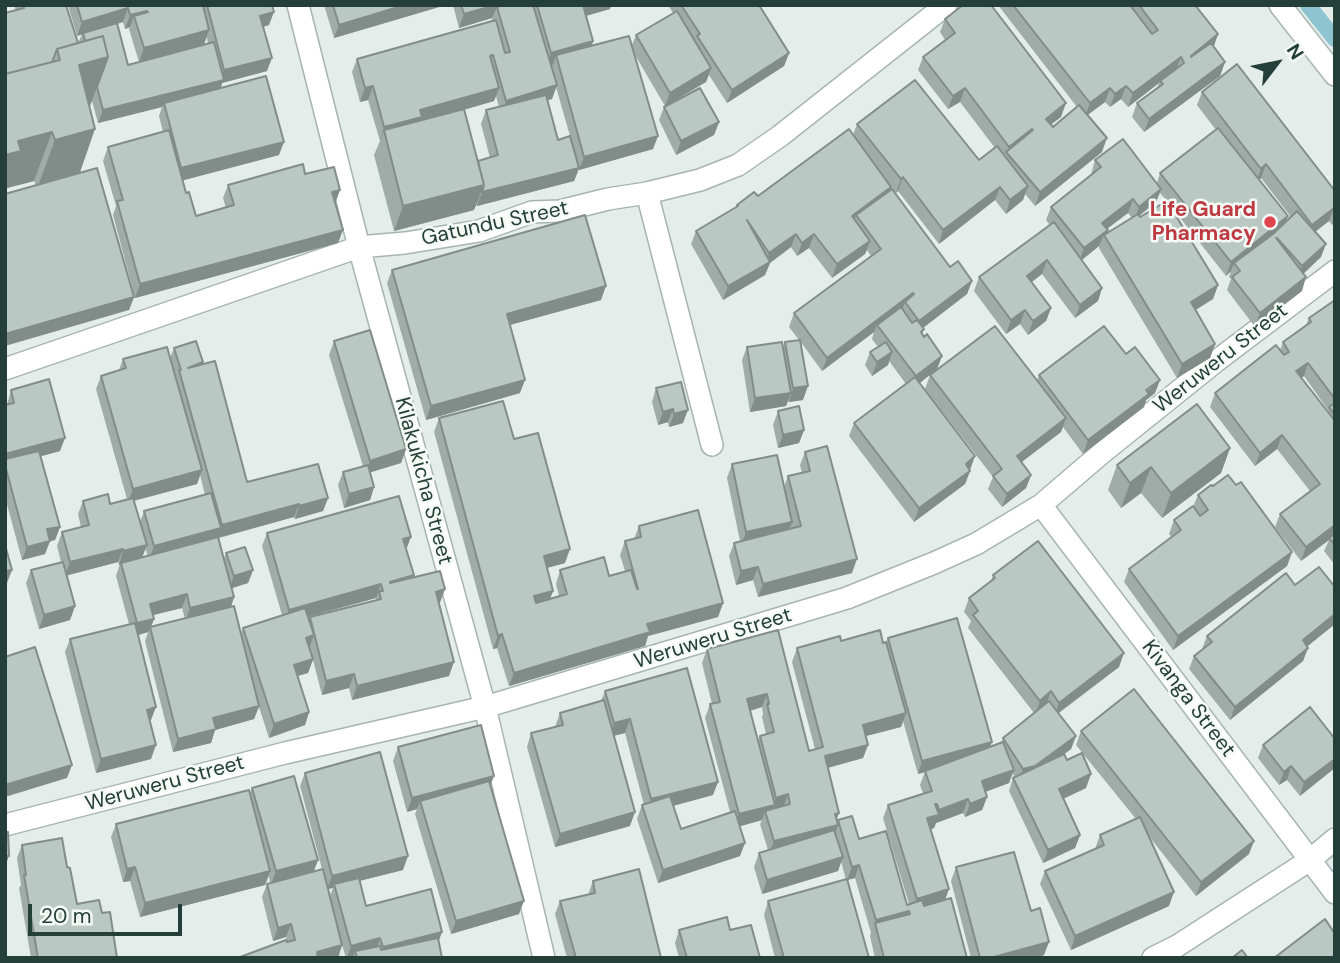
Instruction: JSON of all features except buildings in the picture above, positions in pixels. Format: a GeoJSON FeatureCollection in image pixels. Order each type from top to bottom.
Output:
{"type":"FeatureCollection","features":[{"type":"Feature","properties":{"kind":"street","name":"Kilakukicha Street"},"geometry":{"type":"LineString","coordinates":[[298,5],[359,247],[485,708],[544,958]]}},
{"type":"Feature","properties":{"kind":"street","name":"Gatundu Street"},"geometry":{"type":"LineString","coordinates":[[5,369],[359,247],[480,231],[532,212],[560,211],[700,180],[738,165],[780,136],[946,5]]}},
{"type":"Feature","properties":{"kind":"street"},"geometry":{"type":"LineString","coordinates":[[1280,5],[1335,75]]}},
{"type":"Feature","properties":{"kind":"street"},"geometry":{"type":"LineString","coordinates":[[647,193],[712,445]]}},
{"type":"Feature","properties":{"kind":"street","name":"Weruweru Street"},"geometry":{"type":"LineString","coordinates":[[5,825],[285,753],[485,708],[847,598],[934,563],[976,544],[1041,505],[1215,362],[1335,271]]}},
{"type":"Feature","properties":{"kind":"street","name":"Kivanga Street"},"geometry":{"type":"LineString","coordinates":[[1041,505],[1335,893]]}},
{"type":"Feature","properties":{"kind":"street"},"geometry":{"type":"LineString","coordinates":[[1153,958],[1177,946],[1310,860],[1335,839]]}},
{"type":"Feature","properties":{"kind":"waterway"},"geometry":{"type":"LineString","coordinates":[[1308,5],[1335,39]]}},
{"type":"Feature","properties":{"kind":"place","name":"Life Guard Pharmacy"},"geometry":{"type":"Point","coordinates":[1270,222]}}]}
